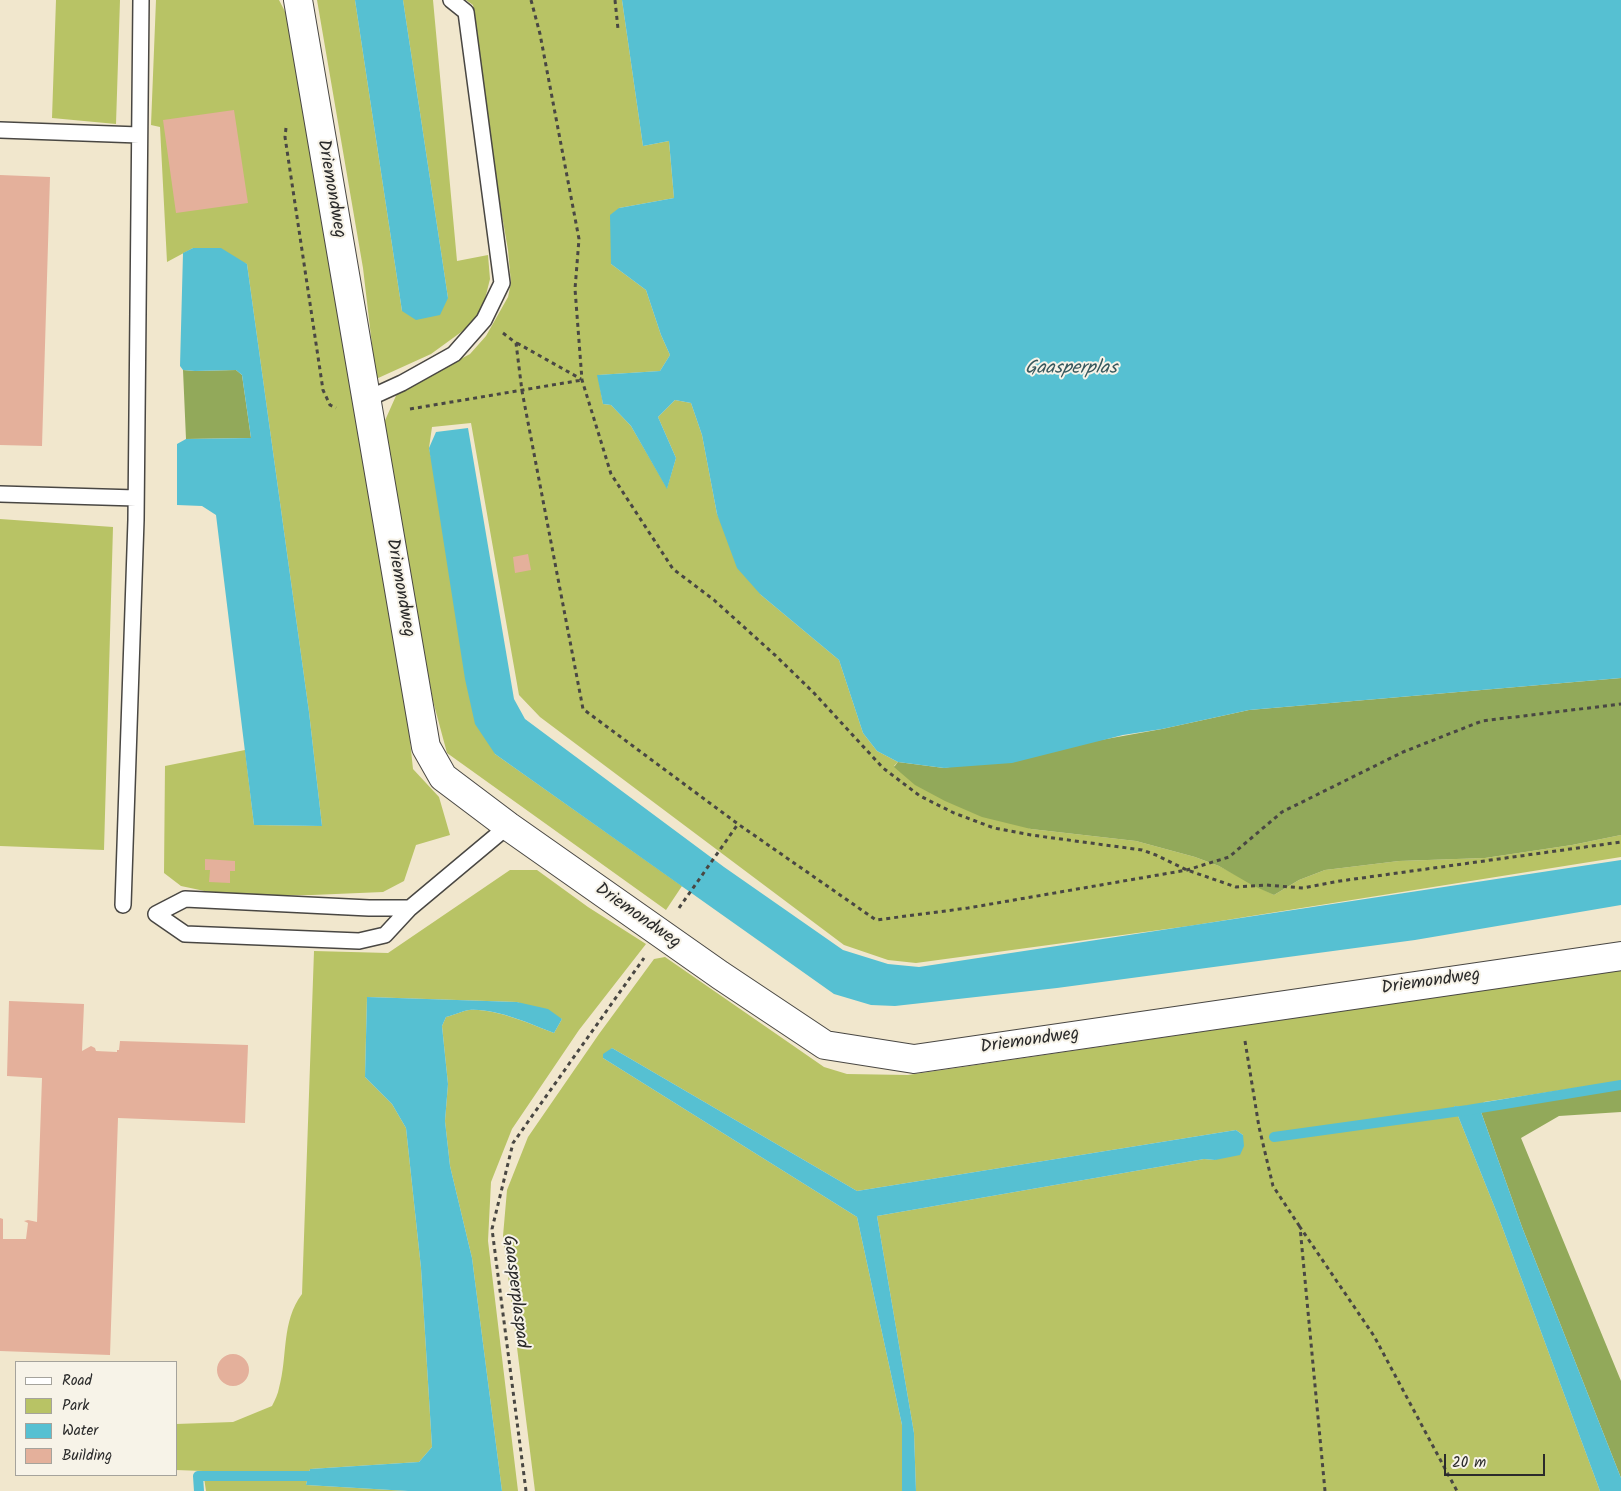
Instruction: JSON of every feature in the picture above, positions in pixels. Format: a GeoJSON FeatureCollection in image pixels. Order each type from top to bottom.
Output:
{"type":"FeatureCollection","features":[{"type":"Feature","properties":{"kind":"street","name":"Driemondweg"},"geometry":{"type":"LineString","coordinates":[[298,0],[426,746],[443,778],[508,826],[662,935],[825,1045],[914,1058],[1621,956]]}},
{"type":"Feature","properties":{"kind":"lane"},"geometry":{"type":"LineString","coordinates":[[122,904],[136,498],[141,0]]}},
{"type":"Feature","properties":{"kind":"lane"},"geometry":{"type":"LineString","coordinates":[[368,407],[402,383],[454,354],[484,320],[502,283],[466,12],[451,0]]}},
{"type":"Feature","properties":{"kind":"lane"},"geometry":{"type":"LineString","coordinates":[[0,130],[139,135]]}},
{"type":"Feature","properties":{"kind":"lane"},"geometry":{"type":"LineString","coordinates":[[0,494],[136,498]]}},
{"type":"Feature","properties":{"kind":"lane"},"geometry":{"type":"LineString","coordinates":[[410,908],[185,900],[156,914],[185,934],[359,941],[385,936],[410,908],[508,826]]}},
{"type":"Feature","properties":{"kind":"path"},"geometry":{"type":"LineString","coordinates":[[531,0],[540,34],[579,239],[575,289],[582,380],[611,474],[673,570],[714,600],[776,656],[814,692],[883,768],[920,796],[954,814],[994,828],[1142,850],[1187,870],[1236,887],[1266,885],[1303,888],[1359,878],[1621,842]]}},
{"type":"Feature","properties":{"kind":"path"},"geometry":{"type":"LineString","coordinates":[[614,0],[618,29]]}},
{"type":"Feature","properties":{"kind":"path"},"geometry":{"type":"LineString","coordinates":[[484,320],[516,343],[582,380]]}},
{"type":"Feature","properties":{"kind":"path"},"geometry":{"type":"LineString","coordinates":[[516,343],[522,391],[583,709],[738,824],[876,920],[968,908],[1187,870],[1229,857],[1282,812],[1403,752],[1482,721],[1621,704]]}},
{"type":"Feature","properties":{"kind":"path"},"geometry":{"type":"LineString","coordinates":[[368,407],[522,391],[582,380]]}},
{"type":"Feature","properties":{"kind":"path"},"geometry":{"type":"LineString","coordinates":[[678,910],[738,824]]}},
{"type":"Feature","properties":{"kind":"path","name":"Gaasperplaspad"},"geometry":{"type":"LineString","coordinates":[[526,1491],[492,1229],[510,1152],[513,1143],[662,935]]}},
{"type":"Feature","properties":{"kind":"path"},"geometry":{"type":"LineString","coordinates":[[1240,1011],[1259,1127],[1273,1186],[1374,1336],[1457,1491]]}},
{"type":"Feature","properties":{"kind":"path"},"geometry":{"type":"LineString","coordinates":[[1300,1226],[1325,1491]]}},
{"type":"Feature","properties":{"kind":"green space"},"geometry":{"type":"Polygon","coordinates":[[[56,0],[120,0],[116,124],[52,118],[56,0]]]}},
{"type":"Feature","properties":{"kind":"green space"},"geometry":{"type":"Polygon","coordinates":[[[156,0],[279,0],[291,23],[407,712],[413,769],[439,797],[450,835],[416,845],[404,881],[383,892],[228,896],[181,886],[164,873],[165,766],[245,750],[254,825],[322,826],[309,712],[247,264],[193,248],[167,262],[160,127],[151,125],[156,0]]]}},
{"type":"Feature","properties":{"kind":"green space"},"geometry":{"type":"Polygon","coordinates":[[[317,0],[355,0],[402,311],[448,298],[403,0],[433,0],[457,261],[488,255],[490,279],[485,299],[475,322],[431,354],[376,379],[363,268],[317,0]]]}},
{"type":"Feature","properties":{"kind":"green space"},"geometry":{"type":"Polygon","coordinates":[[[466,0],[622,0],[643,146],[669,141],[674,198],[619,208],[611,264],[646,290],[661,335],[670,355],[660,371],[598,375],[603,404],[611,405],[631,426],[667,488],[676,458],[658,417],[675,400],[691,403],[702,435],[717,514],[761,595],[839,660],[863,733],[877,751],[898,762],[894,766],[1031,829],[1136,841],[1195,857],[1219,866],[1274,895],[1299,880],[1325,870],[1399,861],[1485,858],[1572,845],[1621,835],[1621,857],[1189,926],[916,963],[888,960],[844,945],[540,717],[519,695],[471,423],[432,427],[429,448],[495,754],[682,886],[666,910],[447,753],[433,701],[383,425],[399,389],[423,379],[470,354],[486,336],[508,297],[511,283],[473,5],[466,0]]]}},
{"type":"Feature","properties":{"kind":"green space"},"geometry":{"type":"Polygon","coordinates":[[[183,370],[236,370],[242,375],[251,438],[186,439],[183,370]]]}},
{"type":"Feature","properties":{"kind":"green space"},"geometry":{"type":"Polygon","coordinates":[[[0,519],[113,527],[104,850],[0,846],[0,519]]]}},
{"type":"Feature","properties":{"kind":"green space"},"geometry":{"type":"Polygon","coordinates":[[[1621,678],[1621,835],[1572,845],[1485,858],[1399,861],[1325,870],[1299,880],[1274,895],[1219,866],[1195,857],[1136,841],[1031,829],[982,817],[945,801],[915,785],[894,767],[898,762],[944,768],[1162,729],[1249,710],[1621,678]]]}},
{"type":"Feature","properties":{"kind":"green space"},"geometry":{"type":"Polygon","coordinates":[[[510,870],[537,870],[588,907],[646,944],[579,1030],[512,1129],[491,1182],[488,1241],[518,1491],[502,1491],[472,1258],[450,1166],[445,1121],[448,1084],[442,1026],[446,1017],[469,1010],[490,1011],[554,1033],[562,1019],[517,1002],[367,997],[365,1077],[392,1104],[406,1128],[421,1268],[432,1447],[419,1462],[310,1469],[306,1485],[408,1491],[206,1491],[203,1471],[178,1470],[178,1424],[233,1422],[272,1406],[282,1376],[291,1316],[302,1294],[314,951],[388,953],[510,870]]]}},
{"type":"Feature","properties":{"kind":"green space"},"geometry":{"type":"Polygon","coordinates":[[[665,957],[824,1067],[847,1074],[908,1075],[1621,970],[1621,1081],[1484,1102],[1480,1109],[1454,1106],[1497,1213],[1600,1491],[916,1491],[914,1433],[877,1216],[1204,1159],[1215,1160],[1243,1135],[1236,1130],[857,1191],[612,1048],[603,1058],[857,1217],[902,1425],[902,1491],[535,1491],[503,1236],[507,1190],[528,1137],[599,1034],[654,959],[665,957]]]}},
{"type":"Feature","properties":{"kind":"green space"},"geometry":{"type":"Polygon","coordinates":[[[1621,1081],[1621,1112],[1559,1116],[1521,1138],[1621,1381],[1621,1478],[1522,1227],[1480,1109],[1526,1096],[1621,1081]]]}},
{"type":"Feature","properties":{"kind":"water"},"geometry":{"type":"Polygon","coordinates":[[[355,0],[403,0],[448,298],[440,315],[416,320],[402,311],[355,0]]]}},
{"type":"Feature","properties":{"kind":"water","name":"Gaasperplas"},"geometry":{"type":"Polygon","coordinates":[[[622,0],[1621,0],[1621,678],[1249,710],[1162,729],[1123,735],[1012,763],[944,768],[898,762],[877,751],[863,733],[839,660],[761,595],[737,568],[717,514],[702,435],[691,403],[675,400],[658,417],[676,458],[667,489],[631,426],[611,405],[603,404],[597,375],[660,371],[670,355],[661,335],[646,290],[611,264],[610,215],[619,208],[674,198],[669,141],[643,146],[622,0]]]}},
{"type":"Feature","properties":{"kind":"water"},"geometry":{"type":"Polygon","coordinates":[[[193,248],[221,248],[247,264],[309,712],[322,826],[254,825],[216,515],[202,506],[177,505],[177,444],[186,439],[251,438],[242,375],[236,370],[195,371],[183,370],[180,366],[183,253],[193,248]]]}},
{"type":"Feature","properties":{"kind":"water"},"geometry":{"type":"Polygon","coordinates":[[[468,428],[514,699],[525,719],[724,867],[843,950],[888,964],[919,967],[1621,860],[1621,905],[1415,940],[1057,988],[895,1006],[871,1005],[834,994],[495,754],[475,724],[465,679],[429,448],[436,432],[468,428]]]}},
{"type":"Feature","properties":{"kind":"water"},"geometry":{"type":"Polygon","coordinates":[[[367,997],[517,1002],[548,1009],[562,1019],[554,1033],[524,1021],[490,1011],[469,1010],[446,1017],[442,1026],[448,1084],[445,1121],[450,1166],[472,1258],[502,1491],[408,1491],[306,1485],[310,1469],[419,1462],[432,1447],[421,1268],[406,1128],[392,1104],[365,1077],[367,997]]]}},
{"type":"Feature","properties":{"kind":"water"},"geometry":{"type":"Polygon","coordinates":[[[612,1048],[857,1191],[1236,1130],[1243,1135],[1244,1146],[1240,1155],[1215,1160],[1204,1159],[877,1216],[914,1433],[916,1491],[902,1491],[902,1425],[857,1217],[603,1058],[603,1054],[612,1048]]]}},
{"type":"Feature","properties":{"kind":"water"},"geometry":{"type":"Polygon","coordinates":[[[1454,1106],[1480,1109],[1522,1227],[1621,1478],[1621,1491],[1600,1491],[1497,1213],[1454,1106]]]}},
{"type":"Feature","properties":{"kind":"building"},"geometry":{"type":"Polygon","coordinates":[[[234,110],[248,203],[176,213],[163,120],[234,110]]]}},
{"type":"Feature","properties":{"kind":"building"},"geometry":{"type":"Polygon","coordinates":[[[0,175],[50,177],[42,446],[0,445],[0,175]]]}},
{"type":"Feature","properties":{"kind":"building"},"geometry":{"type":"Polygon","coordinates":[[[528,554],[531,570],[515,573],[513,557],[528,554]]]}},
{"type":"Feature","properties":{"kind":"building"},"geometry":{"type":"Polygon","coordinates":[[[205,859],[235,861],[235,871],[230,871],[230,883],[209,882],[210,870],[205,870],[205,859]]]}},
{"type":"Feature","properties":{"kind":"building"},"geometry":{"type":"Polygon","coordinates":[[[9,1001],[84,1004],[82,1051],[91,1046],[96,1051],[117,1052],[120,1041],[248,1045],[245,1123],[118,1118],[110,1355],[0,1351],[0,1218],[3,1219],[3,1239],[26,1239],[28,1223],[24,1221],[37,1222],[42,1078],[7,1076],[9,1001]]]}},
{"type":"Feature","properties":{"kind":"building"},"geometry":{"type":"Polygon","coordinates":[[[233,1354],[245,1358],[249,1370],[245,1382],[233,1386],[221,1382],[217,1370],[221,1358],[233,1354]]]}},
{"type":"Feature","properties":{"kind":"waterway"},"geometry":{"type":"LineString","coordinates":[[1274,1137],[1468,1110],[1621,1085]]}},
{"type":"Feature","properties":{"kind":"waterway"},"geometry":{"type":"LineString","coordinates":[[199,1491],[198,1476],[315,1476]]}}]}
